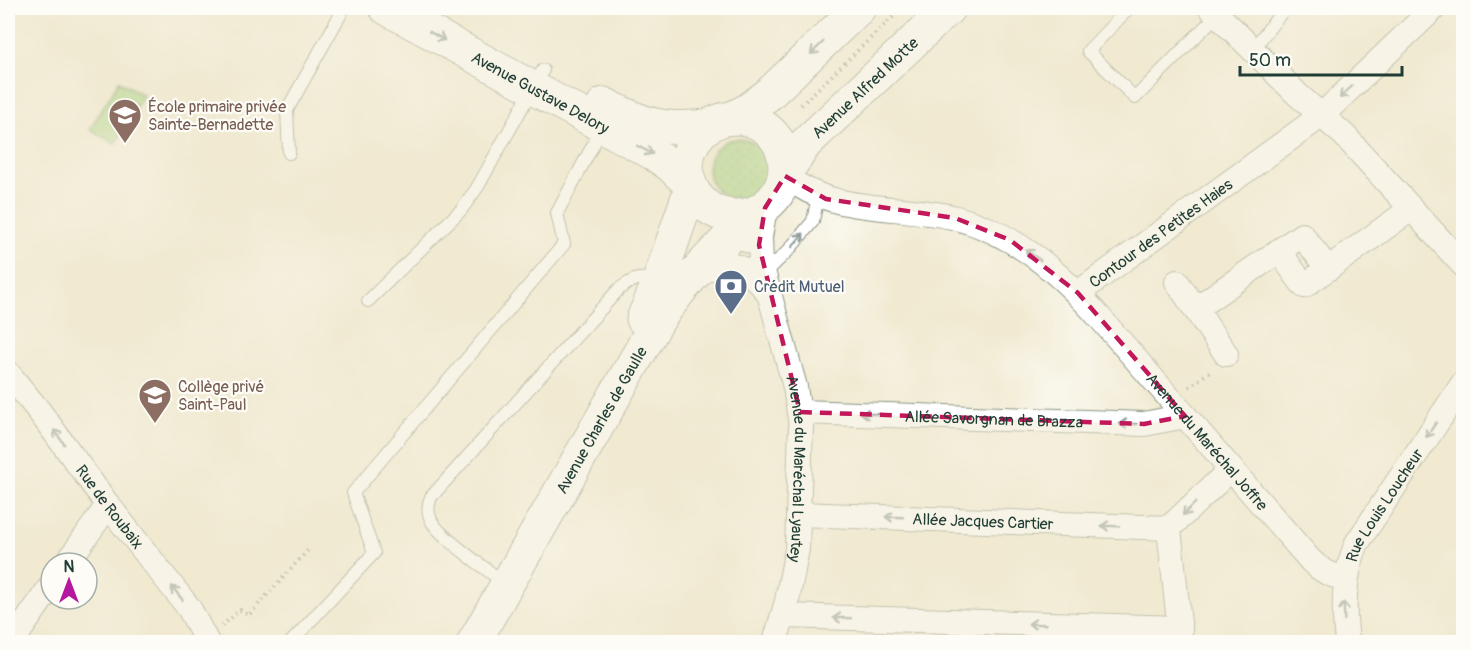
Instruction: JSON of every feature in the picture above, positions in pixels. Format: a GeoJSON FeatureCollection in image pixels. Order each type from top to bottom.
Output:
{"type":"FeatureCollection","features":[{"type":"Feature","properties":{"kind":"main road","name":"Avenue Gustave Delory"},"geometry":{"type":"LineString","coordinates":[[386,8],[538,79],[648,124],[673,129],[720,122]]}},
{"type":"Feature","properties":{"kind":"main road","name":"Avenue Gustave Delory"},"geometry":{"type":"LineString","coordinates":[[431,8],[538,79],[603,127],[663,160],[690,185]]}},
{"type":"Feature","properties":{"kind":"main road","name":"Avenue Alfred Motte"},"geometry":{"type":"LineString","coordinates":[[785,174],[802,147],[801,105],[859,8]]}},
{"type":"Feature","properties":{"kind":"main road","name":"Avenue Alfred Motte"},"geometry":{"type":"LineString","coordinates":[[720,122],[754,107],[801,105],[949,8]]}},
{"type":"Feature","properties":{"kind":"main road"},"geometry":{"type":"LineString","coordinates":[[750,119],[762,124],[782,147],[785,174],[778,194],[743,215],[703,204],[690,185],[687,167],[689,151],[697,137],[720,122],[750,119]]}},
{"type":"Feature","properties":{"kind":"main road","name":"Avenue Charles de Gaulle"},"geometry":{"type":"LineString","coordinates":[[456,642],[624,357],[646,315],[660,281],[690,185]]}},
{"type":"Feature","properties":{"kind":"main road","name":"Avenue Charles de Gaulle"},"geometry":{"type":"LineString","coordinates":[[474,642],[657,322],[743,215]]}},
{"type":"Feature","properties":{"kind":"street","name":"Contour des Petites Haies"},"geometry":{"type":"LineString","coordinates":[[785,174],[799,186],[818,196],[851,204],[934,214],[976,225],[1010,240],[1039,259],[1078,293],[1322,115],[1434,8]]}},
{"type":"Feature","properties":{"kind":"street"},"geometry":{"type":"LineString","coordinates":[[1214,11],[1298,95],[1344,135],[1464,266]]}},
{"type":"Feature","properties":{"kind":"street"},"geometry":{"type":"LineString","coordinates":[[1195,309],[1302,235],[1328,269],[1411,209]]}},
{"type":"Feature","properties":{"kind":"street","name":"Avenue du Maréchal Lyautey"},"geometry":{"type":"LineString","coordinates":[[743,215],[749,241],[765,278]]}},
{"type":"Feature","properties":{"kind":"street","name":"Avenue du Maréchal Lyautey"},"geometry":{"type":"LineString","coordinates":[[743,215],[759,237],[765,278],[800,412],[796,558],[776,642]]}},
{"type":"Feature","properties":{"kind":"street","name":"Avenue du Maréchal Lyautey"},"geometry":{"type":"LineString","coordinates":[[696,273],[715,266],[737,266],[753,275],[765,278]]}},
{"type":"Feature","properties":{"kind":"street"},"geometry":{"type":"LineString","coordinates":[[1177,282],[1225,352]]}},
{"type":"Feature","properties":{"kind":"street","name":"Avenue du Maréchal Joffre"},"geometry":{"type":"LineString","coordinates":[[1078,293],[1318,568],[1345,579]]}},
{"type":"Feature","properties":{"kind":"street","name":"Rue de Roubaix"},"geometry":{"type":"LineString","coordinates":[[8,374],[39,411],[108,505],[189,608],[206,641]]}},
{"type":"Feature","properties":{"kind":"street","name":"Rue Louis Loucheur"},"geometry":{"type":"LineString","coordinates":[[1347,642],[1344,605],[1345,579],[1350,558],[1365,529],[1464,382]]}},
{"type":"Feature","properties":{"kind":"street","name":"Allée Savorgnan de Brazza"},"geometry":{"type":"LineString","coordinates":[[800,412],[1144,424],[1178,408]]}},
{"type":"Feature","properties":{"kind":"street"},"geometry":{"type":"LineString","coordinates":[[784,616],[1180,635],[1168,528],[1231,469]]}},
{"type":"Feature","properties":{"kind":"street"},"geometry":{"type":"LineString","coordinates":[[75,551],[108,505]]}},
{"type":"Feature","properties":{"kind":"street","name":"Allée Jacques Cartier"},"geometry":{"type":"LineString","coordinates":[[799,514],[1168,528]]}},
{"type":"Feature","properties":{"kind":"street"},"geometry":{"type":"LineString","coordinates":[[12,642],[39,603]]}},
{"type":"Feature","properties":{"kind":"lane"},"geometry":{"type":"LineString","coordinates":[[290,153],[287,110],[344,8]]}},
{"type":"Feature","properties":{"kind":"lane"},"geometry":{"type":"LineString","coordinates":[[1129,8],[1088,51],[1135,98],[1214,11]]}},
{"type":"Feature","properties":{"kind":"lane"},"geometry":{"type":"LineString","coordinates":[[1253,49],[1285,8]]}},
{"type":"Feature","properties":{"kind":"lane"},"geometry":{"type":"LineString","coordinates":[[368,301],[461,210],[477,188],[538,79]]}},
{"type":"Feature","properties":{"kind":"lane"},"geometry":{"type":"LineString","coordinates":[[291,642],[374,553],[353,494],[564,244],[557,213],[603,127]]}},
{"type":"Feature","properties":{"kind":"lane"},"geometry":{"type":"LineString","coordinates":[[765,278],[813,220],[818,196]]}},
{"type":"Feature","properties":{"kind":"lane"},"geometry":{"type":"LineString","coordinates":[[495,576],[465,553],[431,521],[428,505],[431,497],[619,289],[633,279],[660,281]]}},
{"type":"Feature","properties":{"kind":"path"},"geometry":{"type":"LineString","coordinates":[[801,105],[902,8]]}},
{"type":"Feature","properties":{"kind":"path"},"geometry":{"type":"LineString","coordinates":[[1178,408],[1220,364],[1214,356],[1225,352]]}},
{"type":"Feature","properties":{"kind":"path"},"geometry":{"type":"LineString","coordinates":[[206,641],[240,610],[249,615],[310,548]]}},
{"type":"Feature","properties":{"kind":"highlighted area"},"geometry":{"type":"Polygon","coordinates":[[[785,176],[826,199],[955,218],[1010,240],[1078,293],[1185,416],[1144,424],[800,412],[759,245],[765,208],[785,176]]]}},
{"type":"Feature","properties":{"kind":"green space"},"geometry":{"type":"Polygon","coordinates":[[[119,81],[143,95],[115,144],[90,129],[119,81]]]}},
{"type":"Feature","properties":{"kind":"green space"},"geometry":{"type":"Polygon","coordinates":[[[732,139],[744,139],[755,144],[763,152],[768,169],[766,181],[755,194],[744,199],[732,199],[721,194],[713,186],[708,175],[708,163],[713,152],[721,144],[732,139]]]}},
{"type":"Feature","properties":{"kind":"place","name":"École primaire privée Sainte-Bernadette"},"geometry":{"type":"Point","coordinates":[125,144]}},
{"type":"Feature","properties":{"kind":"place","name":"Crédit Mutuel"},"geometry":{"type":"Point","coordinates":[731,315]}},
{"type":"Feature","properties":{"kind":"place","name":"Collège privé Saint-Paul"},"geometry":{"type":"Point","coordinates":[155,424]}}]}
